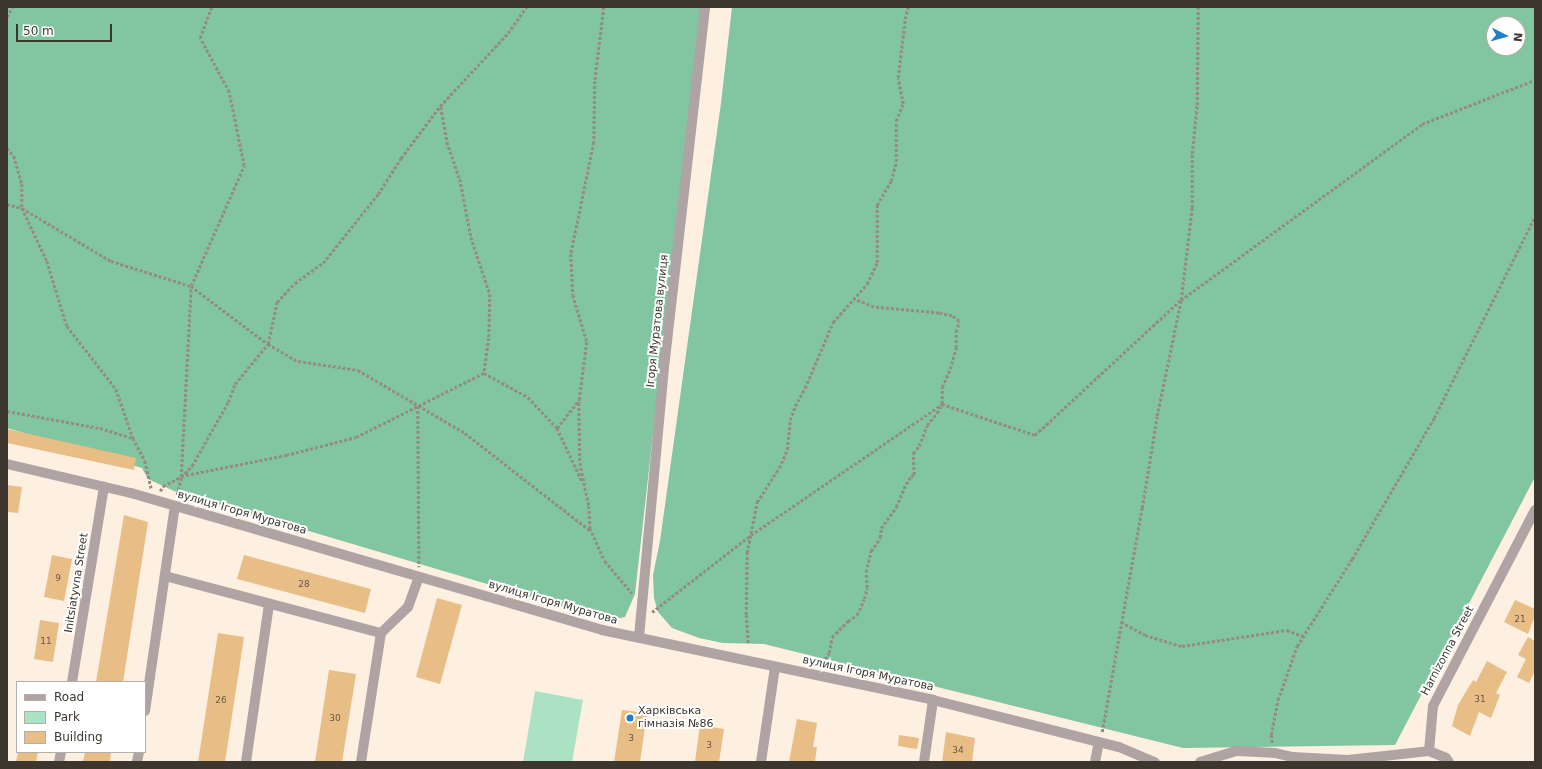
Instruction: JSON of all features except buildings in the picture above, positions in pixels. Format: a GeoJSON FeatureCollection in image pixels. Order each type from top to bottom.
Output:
{"type":"FeatureCollection","features":[{"type":"Feature","properties":{"kind":"street","name":"Ігоря Муратова вулиця"},"geometry":{"type":"LineString","coordinates":[[639,638],[665,359],[705,7]]}},
{"type":"Feature","properties":{"kind":"street","name":"вулиця Ігоря Муратова"},"geometry":{"type":"LineString","coordinates":[[7,464],[176,506],[602,630],[933,700],[1098,742]]}},
{"type":"Feature","properties":{"kind":"street","name":"Initsiatyvna Street"},"geometry":{"type":"LineString","coordinates":[[72,681],[104,487]]}},
{"type":"Feature","properties":{"kind":"street"},"geometry":{"type":"LineString","coordinates":[[146,705],[176,506]]}},
{"type":"Feature","properties":{"kind":"street","name":"Harnizonna Street"},"geometry":{"type":"LineString","coordinates":[[1429,751],[1432,706],[1535,510]]}},
{"type":"Feature","properties":{"kind":"street"},"geometry":{"type":"LineString","coordinates":[[165,576],[381,633]]}},
{"type":"Feature","properties":{"kind":"street"},"geometry":{"type":"LineString","coordinates":[[361,762],[381,633],[408,608],[419,577]]}},
{"type":"Feature","properties":{"kind":"street"},"geometry":{"type":"LineString","coordinates":[[246,762],[269,604]]}},
{"type":"Feature","properties":{"kind":"street"},"geometry":{"type":"LineString","coordinates":[[761,762],[775,666]]}},
{"type":"Feature","properties":{"kind":"street"},"geometry":{"type":"LineString","coordinates":[[924,762],[933,700]]}},
{"type":"Feature","properties":{"kind":"street"},"geometry":{"type":"LineString","coordinates":[[1095,762],[1098,742],[1119,747],[1156,762]]}},
{"type":"Feature","properties":{"kind":"street"},"geometry":{"type":"LineString","coordinates":[[1200,762],[1236,751],[1272,753],[1292,757],[1348,760],[1429,751],[1446,758],[1449,762]]}},
{"type":"Feature","properties":{"kind":"path"},"geometry":{"type":"LineString","coordinates":[[7,17],[12,7]]}},
{"type":"Feature","properties":{"kind":"path"},"geometry":{"type":"LineString","coordinates":[[176,506],[181,476],[191,286],[244,166],[229,92],[200,38],[211,7]]}},
{"type":"Feature","properties":{"kind":"path"},"geometry":{"type":"LineString","coordinates":[[154,500],[163,486],[181,476],[192,466],[228,402],[235,384],[268,344],[277,302],[295,283],[324,263],[378,194],[401,158],[440,106],[508,33],[526,7]]}},
{"type":"Feature","properties":{"kind":"path"},"geometry":{"type":"LineString","coordinates":[[604,7],[595,81],[594,142],[571,254],[573,295],[587,342],[580,399],[580,463],[592,532],[606,561],[642,605]]}},
{"type":"Feature","properties":{"kind":"path"},"geometry":{"type":"LineString","coordinates":[[748,644],[746,615],[747,560],[757,502],[779,468],[787,450],[790,420],[794,406],[805,388],[833,322],[867,284],[877,263],[877,205],[891,181],[896,162],[896,121],[903,104],[898,78],[908,7]]}},
{"type":"Feature","properties":{"kind":"path"},"geometry":{"type":"LineString","coordinates":[[1098,742],[1103,728],[1157,416],[1181,300],[1192,208],[1192,154],[1197,105],[1198,7]]}},
{"type":"Feature","properties":{"kind":"path"},"geometry":{"type":"LineString","coordinates":[[942,404],[1035,435],[1181,300],[1422,124],[1535,80]]}},
{"type":"Feature","properties":{"kind":"path"},"geometry":{"type":"LineString","coordinates":[[440,106],[447,142],[460,179],[471,238],[490,294],[489,338],[484,373]]}},
{"type":"Feature","properties":{"kind":"path"},"geometry":{"type":"LineString","coordinates":[[7,148],[14,156],[22,184],[22,208],[47,261],[66,326],[116,389],[133,438],[145,460],[154,500]]}},
{"type":"Feature","properties":{"kind":"path"},"geometry":{"type":"LineString","coordinates":[[7,204],[22,208],[111,261],[191,286],[268,344],[298,361],[358,370],[465,433],[592,532]]}},
{"type":"Feature","properties":{"kind":"path"},"geometry":{"type":"LineString","coordinates":[[1272,753],[1271,735],[1278,700],[1297,646],[1352,559],[1434,418],[1535,216]]}},
{"type":"Feature","properties":{"kind":"path"},"geometry":{"type":"LineString","coordinates":[[825,659],[829,653],[832,637],[848,621],[857,615],[867,588],[866,572],[871,551],[880,538],[881,528],[896,507],[906,484],[911,476],[914,475],[913,453],[918,446],[927,425],[942,404],[942,387],[950,369],[956,348],[956,332],[959,320],[952,316],[939,313],[874,307],[860,300],[854,299]]}},
{"type":"Feature","properties":{"kind":"path"},"geometry":{"type":"LineString","coordinates":[[181,476],[286,455],[356,436],[484,373]]}},
{"type":"Feature","properties":{"kind":"path"},"geometry":{"type":"LineString","coordinates":[[484,373],[528,397],[556,428],[585,485]]}},
{"type":"Feature","properties":{"kind":"path"},"geometry":{"type":"LineString","coordinates":[[556,428],[580,399]]}},
{"type":"Feature","properties":{"kind":"path"},"geometry":{"type":"LineString","coordinates":[[640,621],[751,535],[942,404]]}},
{"type":"Feature","properties":{"kind":"path"},"geometry":{"type":"LineString","coordinates":[[418,405],[419,577]]}},
{"type":"Feature","properties":{"kind":"path"},"geometry":{"type":"LineString","coordinates":[[7,411],[100,428],[133,438]]}},
{"type":"Feature","properties":{"kind":"path"},"geometry":{"type":"LineString","coordinates":[[1122,622],[1145,635],[1182,646],[1287,630],[1303,636]]}},
{"type":"Feature","properties":{"kind":"green space"},"geometry":{"type":"Polygon","coordinates":[[[7,7],[701,7],[635,594],[625,617],[610,620],[588,614],[174,491],[148,479],[142,468],[7,428],[7,7]]]}},
{"type":"Feature","properties":{"kind":"green space"},"geometry":{"type":"Polygon","coordinates":[[[732,7],[1535,7],[1535,477],[1395,745],[1183,748],[764,644],[723,643],[699,638],[672,628],[658,612],[654,598],[653,575],[660,541],[721,103],[732,7]]]}},
{"type":"Feature","properties":{"kind":"green space"},"geometry":{"type":"Polygon","coordinates":[[[535,691],[583,700],[572,762],[523,762],[535,691]]]}},
{"type":"Feature","properties":{"kind":"place","name":"Харківська гімназія №86"},"geometry":{"type":"Point","coordinates":[630,718]}}]}
